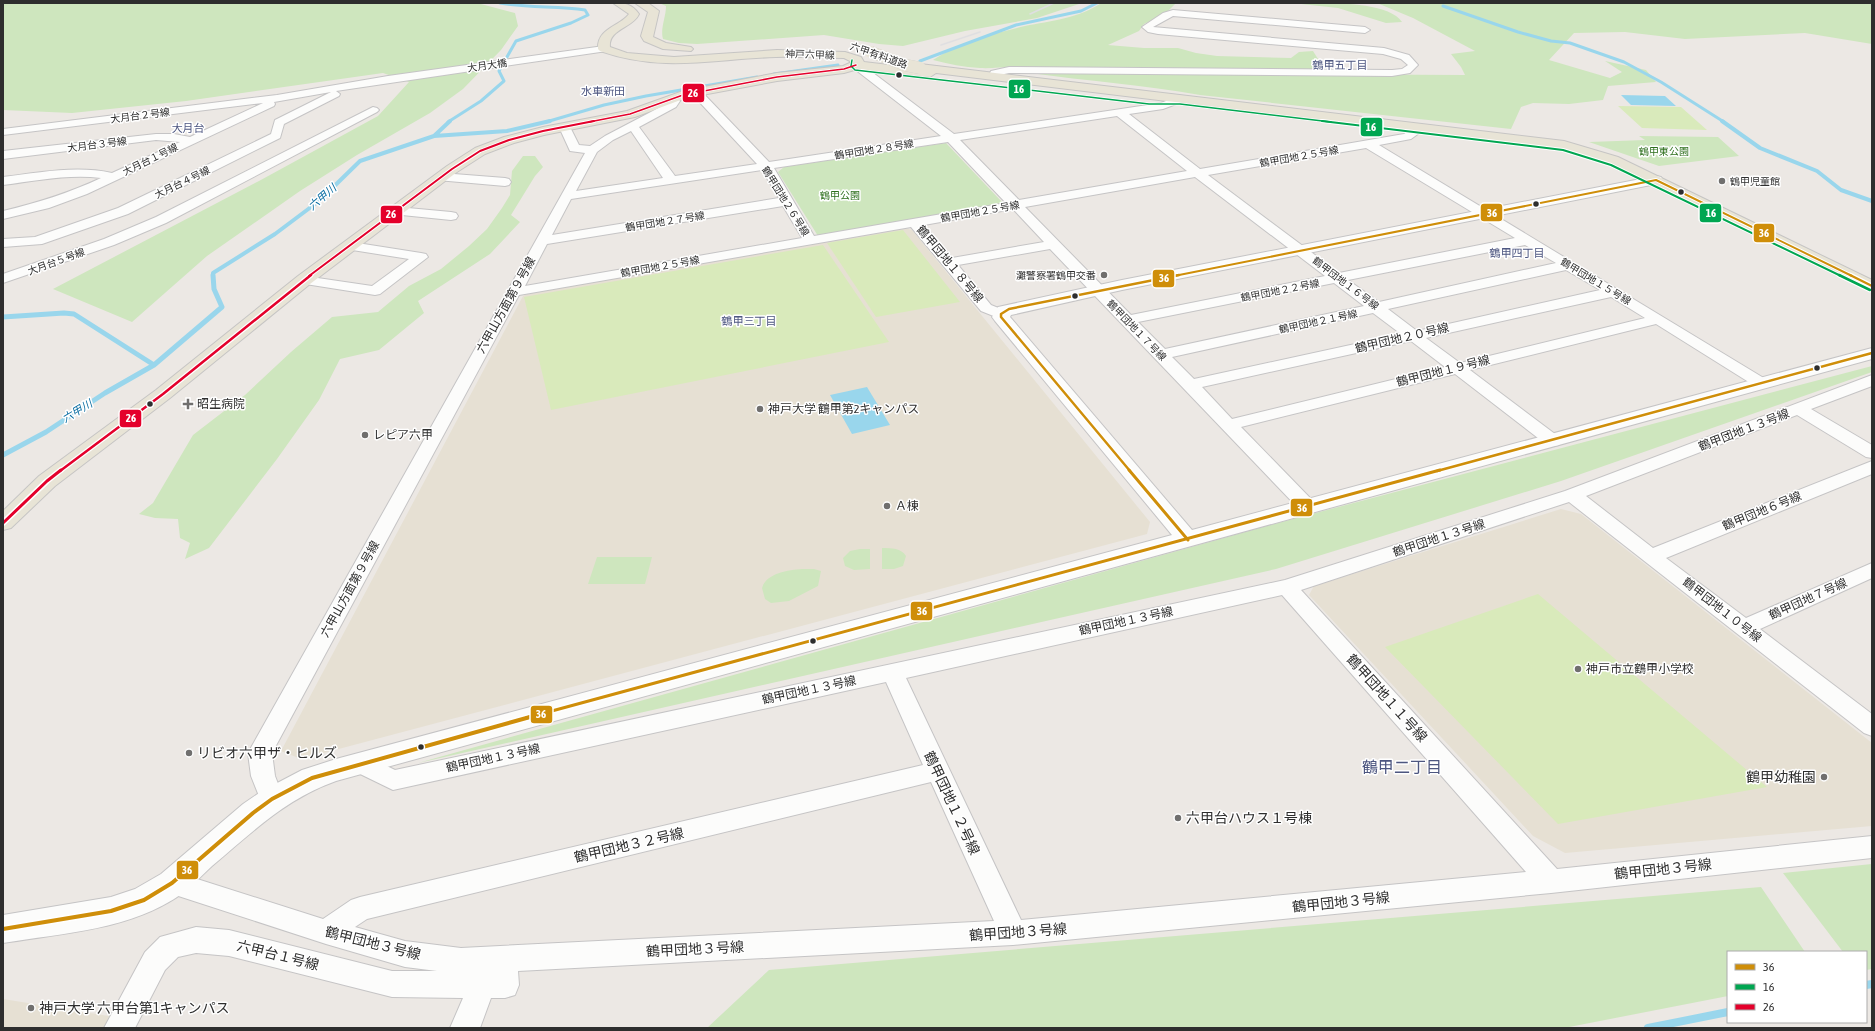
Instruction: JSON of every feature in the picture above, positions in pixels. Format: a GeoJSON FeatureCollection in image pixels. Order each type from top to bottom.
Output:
{"type":"FeatureCollection","features":[{"type":"Feature","properties":{"kind":"main road"},"geometry":{"type":"LineString","coordinates":[[604,49],[603,40],[606,36],[632,18],[634,14],[631,10],[618,3]]}},
{"type":"Feature","properties":{"kind":"main road"},"geometry":{"type":"LineString","coordinates":[[640,3],[654,11],[647,36],[648,39],[663,46],[680,49],[700,49],[784,42]]}},
{"type":"Feature","properties":{"kind":"main road","name":"六甲有料道路"},"geometry":{"type":"LineString","coordinates":[[858,47],[905,65],[920,68],[1180,99]]}},
{"type":"Feature","properties":{"kind":"main road","name":"神戸六甲線"},"geometry":{"type":"LineString","coordinates":[[3,523],[47,481],[157,398],[304,280],[441,177],[462,162],[491,146],[528,135],[630,114],[673,98],[696,92],[771,78],[844,69],[858,63],[857,59],[845,55],[777,53],[674,61],[625,56],[604,49]]}},
{"type":"Feature","properties":{"kind":"main road"},"geometry":{"type":"LineString","coordinates":[[856,64],[1150,99],[1180,99]]}},
{"type":"Feature","properties":{"kind":"main road"},"geometry":{"type":"LineString","coordinates":[[889,68],[912,64],[927,64],[1140,90],[1180,99],[1416,126],[1564,145],[1613,160],[1872,286]]}},
{"type":"Feature","properties":{"kind":"street"},"geometry":{"type":"LineString","coordinates":[[995,73],[1010,70],[1392,73],[1405,72],[1411,68],[1412,65],[1410,60],[1384,51],[1158,31],[1151,30],[1147,27],[1166,15],[1173,13],[1365,30]]}},
{"type":"Feature","properties":{"kind":"street","name":"大月大橋"},"geometry":{"type":"LineString","coordinates":[[388,79],[604,49]]}},
{"type":"Feature","properties":{"kind":"street","name":"鶴甲団地１７号線"},"geometry":{"type":"LineString","coordinates":[[856,64],[950,137],[1307,506]]}},
{"type":"Feature","properties":{"kind":"street","name":"大月台１号線"},"geometry":{"type":"LineString","coordinates":[[3,215],[44,205],[82,191],[273,103],[277,98],[388,79]]}},
{"type":"Feature","properties":{"kind":"street","name":"大月台４号線"},"geometry":{"type":"LineString","coordinates":[[3,243],[37,241],[123,211],[276,136],[279,122],[338,93],[340,87]]}},
{"type":"Feature","properties":{"kind":"street","name":"鶴甲団地２６号線"},"geometry":{"type":"LineString","coordinates":[[696,92],[766,166],[810,240]]}},
{"type":"Feature","properties":{"kind":"street","name":"大月台２号線"},"geometry":{"type":"LineString","coordinates":[[3,132],[277,98]]}},
{"type":"Feature","properties":{"kind":"street"},"geometry":{"type":"LineString","coordinates":[[565,127],[574,148],[592,150],[609,138],[672,105],[675,101],[673,98]]}},
{"type":"Feature","properties":{"kind":"street","name":"鶴甲団地２８号線"},"geometry":{"type":"LineString","coordinates":[[566,196],[1162,106],[1180,99]]}},
{"type":"Feature","properties":{"kind":"street","name":"大月台５号線"},"geometry":{"type":"LineString","coordinates":[[3,280],[109,242],[192,205],[373,110]]}},
{"type":"Feature","properties":{"kind":"street","name":"鶴甲団地１６号線"},"geometry":{"type":"LineString","coordinates":[[1119,112],[1196,173],[1378,307],[1553,441]]}},
{"type":"Feature","properties":{"kind":"street"},"geometry":{"type":"LineString","coordinates":[[632,126],[672,181]]}},
{"type":"Feature","properties":{"kind":"street","name":"鶴甲団地２５号線"},"geometry":{"type":"LineString","coordinates":[[513,292],[1407,137],[1416,132],[1416,126]]}},
{"type":"Feature","properties":{"kind":"street","name":"大月台３号線"},"geometry":{"type":"LineString","coordinates":[[3,156],[156,137],[174,137],[190,140]]}},
{"type":"Feature","properties":{"kind":"street","name":"鶴甲団地１５号線"},"geometry":{"type":"LineString","coordinates":[[1368,144],[1568,264],[1761,383]]}},
{"type":"Feature","properties":{"kind":"street","name":"六甲山方面第９号線"},"geometry":{"type":"LineString","coordinates":[[272,799],[263,776],[260,753],[592,150]]}},
{"type":"Feature","properties":{"kind":"street"},"geometry":{"type":"LineString","coordinates":[[3,181],[78,172],[98,172],[113,177]]}},
{"type":"Feature","properties":{"kind":"street"},"geometry":{"type":"LineString","coordinates":[[441,177],[504,182]]}},
{"type":"Feature","properties":{"kind":"street"},"geometry":{"type":"LineString","coordinates":[[1001,314],[1009,309],[1656,180]]}},
{"type":"Feature","properties":{"kind":"street","name":"鶴甲団地２７号線"},"geometry":{"type":"LineString","coordinates":[[542,241],[787,201]]}},
{"type":"Feature","properties":{"kind":"street"},"geometry":{"type":"LineString","coordinates":[[397,211],[451,216]]}},
{"type":"Feature","properties":{"kind":"street","name":"鶴甲団地１８号線"},"geometry":{"type":"LineString","coordinates":[[915,222],[986,308],[1001,314],[1001,317],[1188,540]]}},
{"type":"Feature","properties":{"kind":"street","name":"鶴甲団地２２号線"},"geometry":{"type":"LineString","coordinates":[[1127,320],[1527,240]]}},
{"type":"Feature","properties":{"kind":"street"},"geometry":{"type":"LineString","coordinates":[[948,263],[1053,244]]}},
{"type":"Feature","properties":{"kind":"street"},"geometry":{"type":"LineString","coordinates":[[304,280],[375,291],[420,257],[351,246]]}},
{"type":"Feature","properties":{"kind":"street","name":"鶴甲団地２１号線"},"geometry":{"type":"LineString","coordinates":[[1161,355],[1568,264]]}},
{"type":"Feature","properties":{"kind":"street","name":"鶴甲団地２０号線"},"geometry":{"type":"LineString","coordinates":[[1190,386],[1613,292]]}},
{"type":"Feature","properties":{"kind":"street","name":"鶴甲団地１９号線"},"geometry":{"type":"LineString","coordinates":[[1228,425],[1457,367],[1658,319]]}},
{"type":"Feature","properties":{"kind":"street"},"geometry":{"type":"LineString","coordinates":[[3,930],[111,911],[144,900],[172,883],[253,813],[272,799],[312,778],[1872,353]]}},
{"type":"Feature","properties":{"kind":"street","name":"鶴甲団地１３号線"},"geometry":{"type":"LineString","coordinates":[[362,764],[393,780],[1287,587],[1572,495],[1872,380]]}},
{"type":"Feature","properties":{"kind":"street"},"geometry":{"type":"LineString","coordinates":[[1799,409],[1872,453]]}},
{"type":"Feature","properties":{"kind":"street","name":"鶴甲団地６号線"},"geometry":{"type":"LineString","coordinates":[[1652,556],[1872,467]]}},
{"type":"Feature","properties":{"kind":"street","name":"鶴甲団地１０号線"},"geometry":{"type":"LineString","coordinates":[[1572,495],[1744,628],[1868,718]]}},
{"type":"Feature","properties":{"kind":"street","name":"鶴甲団地７号線"},"geometry":{"type":"LineString","coordinates":[[1744,628],[1872,570]]}},
{"type":"Feature","properties":{"kind":"street","name":"鶴甲団地１１号線"},"geometry":{"type":"LineString","coordinates":[[1287,587],[1552,881]]}},
{"type":"Feature","properties":{"kind":"street","name":"鶴甲団地１２号線"},"geometry":{"type":"LineString","coordinates":[[892,672],[1013,933]]}},
{"type":"Feature","properties":{"kind":"street","name":"鶴甲団地３２号線"},"geometry":{"type":"LineString","coordinates":[[326,932],[360,909],[937,771]]}},
{"type":"Feature","properties":{"kind":"street","name":"鶴甲団地３号線"},"geometry":{"type":"LineString","coordinates":[[172,883],[326,932],[405,954],[462,961],[1013,933],[1552,881],[1872,847]]}},
{"type":"Feature","properties":{"kind":"street","name":"六甲台１号線"},"geometry":{"type":"LineString","coordinates":[[119,1028],[155,961],[170,946],[196,940],[229,943],[392,984],[505,985],[504,959]]}},
{"type":"Feature","properties":{"kind":"street"},"geometry":{"type":"LineString","coordinates":[[465,1028],[482,985]]}},
{"type":"Feature","properties":{"kind":"shaded area","name":"神戸大学 鶴甲第2キャンパス"},"geometry":{"type":"Polygon","coordinates":[[[905,228],[912,230],[1150,522],[1147,534],[301,759],[281,751],[523,296],[530,293],[905,228]]]}},
{"type":"Feature","properties":{"kind":"shaded area","name":"神戸市立鶴甲小学校"},"geometry":{"type":"Polygon","coordinates":[[[1561,509],[1581,514],[1872,743],[1872,826],[1565,853],[1533,836],[1309,595],[1314,586],[1561,509]]]}},
{"type":"Feature","properties":{"kind":"shaded area","name":"神戸大学 六甲台第1キャンパス"},"geometry":{"type":"Polygon","coordinates":[[[3,999],[115,1017],[109,1028],[3,1028],[3,999]]]}},
{"type":"Feature","properties":{"kind":"green space"},"geometry":{"type":"Polygon","coordinates":[[[3,3],[477,3],[515,13],[518,26],[501,50],[463,89],[430,113],[357,155],[300,191],[207,256],[132,322],[53,289],[259,181],[378,116],[409,82],[383,73],[186,101],[72,113],[3,110],[3,3]]]}},
{"type":"Feature","properties":{"kind":"green space"},"geometry":{"type":"Polygon","coordinates":[[[659,3],[1082,3],[1037,18],[965,31],[903,46],[879,44],[824,35],[697,44],[679,43],[663,39],[662,31],[666,6],[659,3]]]}},
{"type":"Feature","properties":{"kind":"green space"},"geometry":{"type":"Polygon","coordinates":[[[1101,3],[1176,3],[1165,14],[1144,24],[1139,31],[1108,45],[1144,48],[1178,48],[1196,53],[1217,56],[1291,58],[1299,52],[1313,51],[1318,59],[1315,67],[1331,71],[1034,70],[1020,67],[974,68],[933,60],[966,43],[1025,26],[1074,16],[1101,3]]]}},
{"type":"Feature","properties":{"kind":"green space"},"geometry":{"type":"Polygon","coordinates":[[[1292,3],[1335,3],[1368,6],[1394,15],[1402,22],[1386,23],[1338,8],[1292,3]]]}},
{"type":"Feature","properties":{"kind":"green space"},"geometry":{"type":"Polygon","coordinates":[[[1377,3],[1872,3],[1872,44],[1805,33],[1685,39],[1625,32],[1574,33],[1549,60],[1610,78],[1622,72],[1605,61],[1646,70],[1656,82],[1608,86],[1603,100],[1569,104],[1533,103],[1521,107],[1511,129],[1200,95],[1158,88],[1030,73],[1465,75],[1451,54],[1475,51],[1413,18],[1377,3]]]}},
{"type":"Feature","properties":{"kind":"green space"},"geometry":{"type":"Polygon","coordinates":[[[1618,106],[1681,107],[1707,130],[1642,128],[1618,106]]]}},
{"type":"Feature","properties":{"kind":"green space","name":"鶴甲東公園"},"geometry":{"type":"Polygon","coordinates":[[[1639,136],[1718,137],[1739,156],[1659,166],[1589,142],[1645,140],[1639,136]]]}},
{"type":"Feature","properties":{"kind":"green space","name":"鶴甲公園"},"geometry":{"type":"Polygon","coordinates":[[[946,143],[1002,202],[997,205],[818,236],[778,172],[784,167],[946,143]]]}},
{"type":"Feature","properties":{"kind":"green space"},"geometry":{"type":"Polygon","coordinates":[[[523,156],[535,156],[543,167],[535,176],[511,215],[520,222],[490,254],[418,301],[424,313],[379,350],[340,359],[319,400],[277,459],[209,548],[185,559],[190,543],[180,538],[178,519],[155,518],[139,514],[153,503],[193,435],[245,395],[291,352],[332,317],[378,312],[409,286],[441,269],[469,246],[487,229],[510,195],[512,171],[523,156]]]}},
{"type":"Feature","properties":{"kind":"green space"},"geometry":{"type":"Polygon","coordinates":[[[903,230],[960,302],[876,317],[827,243],[903,230]]]}},
{"type":"Feature","properties":{"kind":"green space"},"geometry":{"type":"Polygon","coordinates":[[[823,245],[889,342],[551,410],[524,297],[823,245]]]}},
{"type":"Feature","properties":{"kind":"green space"},"geometry":{"type":"Polygon","coordinates":[[[1872,366],[1872,372],[1561,481],[1276,569],[418,763],[1274,524],[1872,366]]]}},
{"type":"Feature","properties":{"kind":"green space"},"geometry":{"type":"Polygon","coordinates":[[[882,548],[902,551],[906,556],[903,566],[894,569],[882,569],[882,548]]]}},
{"type":"Feature","properties":{"kind":"green space"},"geometry":{"type":"Polygon","coordinates":[[[870,549],[870,569],[854,570],[845,566],[843,558],[850,551],[870,549]]]}},
{"type":"Feature","properties":{"kind":"green space"},"geometry":{"type":"Polygon","coordinates":[[[597,557],[652,557],[645,584],[588,584],[597,557]]]}},
{"type":"Feature","properties":{"kind":"green space"},"geometry":{"type":"Polygon","coordinates":[[[802,569],[814,569],[821,571],[818,586],[789,601],[771,603],[765,599],[762,588],[768,579],[779,573],[802,569]]]}},
{"type":"Feature","properties":{"kind":"green space"},"geometry":{"type":"Polygon","coordinates":[[[1538,594],[1767,787],[1558,824],[1385,647],[1538,594]]]}},
{"type":"Feature","properties":{"kind":"green space"},"geometry":{"type":"Polygon","coordinates":[[[1872,864],[1872,969],[1867,970],[1867,951],[1842,951],[1783,873],[1872,864]]]}},
{"type":"Feature","properties":{"kind":"green space"},"geometry":{"type":"Polygon","coordinates":[[[1761,887],[1804,951],[1727,951],[1727,996],[1564,1028],[707,1028],[769,970],[1761,887]]]}},
{"type":"Feature","properties":{"kind":"water"},"geometry":{"type":"Polygon","coordinates":[[[1621,95],[1665,96],[1676,106],[1631,105],[1621,95]]]}},
{"type":"Feature","properties":{"kind":"water"},"geometry":{"type":"Polygon","coordinates":[[[867,387],[890,425],[852,434],[830,395],[867,387]]]}},
{"type":"Feature","properties":{"kind":"waterway","name":"六甲川"},"geometry":{"type":"LineString","coordinates":[[448,122],[481,101],[504,81],[499,71],[516,41],[571,23],[588,15],[585,10],[521,6],[500,3]]}},
{"type":"Feature","properties":{"kind":"waterway"},"geometry":{"type":"LineString","coordinates":[[920,61],[1016,25],[1081,11],[1097,3]]}},
{"type":"Feature","properties":{"kind":"waterway"},"geometry":{"type":"LineString","coordinates":[[1443,6],[1518,32],[1551,41],[1570,43],[1624,62],[1661,82],[1724,122]]}},
{"type":"Feature","properties":{"kind":"waterway"},"geometry":{"type":"LineString","coordinates":[[774,74],[838,65]]}},
{"type":"Feature","properties":{"kind":"waterway"},"geometry":{"type":"LineString","coordinates":[[547,122],[604,105],[646,96],[757,77]]}},
{"type":"Feature","properties":{"kind":"waterway","name":"六甲川"},"geometry":{"type":"LineString","coordinates":[[434,136],[450,121]]}},
{"type":"Feature","properties":{"kind":"waterway"},"geometry":{"type":"LineString","coordinates":[[1722,121],[1760,148],[1817,171],[1841,190],[1872,201]]}},
{"type":"Feature","properties":{"kind":"waterway"},"geometry":{"type":"LineString","coordinates":[[434,136],[507,131],[547,122]]}},
{"type":"Feature","properties":{"kind":"waterway","name":"六甲川"},"geometry":{"type":"LineString","coordinates":[[213,275],[213,273],[275,234],[319,201],[360,161],[434,136]]}},
{"type":"Feature","properties":{"kind":"waterway","name":"六甲川"},"geometry":{"type":"LineString","coordinates":[[154,365],[222,307],[214,289],[213,275]]}},
{"type":"Feature","properties":{"kind":"waterway"},"geometry":{"type":"LineString","coordinates":[[3,317],[64,313],[74,314],[154,365]]}},
{"type":"Feature","properties":{"kind":"waterway","name":"六甲川"},"geometry":{"type":"LineString","coordinates":[[3,455],[46,432],[105,393],[154,365]]}},
{"type":"Feature","properties":{"kind":"waterway"},"geometry":{"type":"LineString","coordinates":[[1867,985],[1872,984]]}},
{"type":"Feature","properties":{"kind":"waterway"},"geometry":{"type":"LineString","coordinates":[[1648,1028],[1727,1012]]}},
{"type":"Feature","properties":{"kind":"railway"},"geometry":{"type":"LineString","coordinates":[[1030,14],[1054,3]]}},
{"type":"Feature","properties":{"kind":"railway"},"geometry":{"type":"LineString","coordinates":[[941,45],[980,32]]}},
{"type":"Feature","properties":{"kind":"transit line","name":"16"},"geometry":{"type":"LineString","coordinates":[[852,60],[851,66],[855,70],[1149,104],[1180,104],[1563,150],[1611,165],[1870,290]]}},
{"type":"Feature","properties":{"kind":"transit line","name":"26"},"geometry":{"type":"LineString","coordinates":[[3,523],[47,481],[163,394],[304,280],[452,169],[480,151],[509,140],[543,131],[630,114],[683,95],[777,77],[844,69],[856,65]]}},
{"type":"Feature","properties":{"kind":"transit line","name":"36"},"geometry":{"type":"LineString","coordinates":[[1656,180],[1872,286]]}},
{"type":"Feature","properties":{"kind":"transit line","name":"36"},"geometry":{"type":"LineString","coordinates":[[1001,314],[1009,309],[1656,180]]}},
{"type":"Feature","properties":{"kind":"transit line","name":"36"},"geometry":{"type":"LineString","coordinates":[[1001,314],[1001,317],[1188,540]]}},
{"type":"Feature","properties":{"kind":"transit line","name":"36"},"geometry":{"type":"LineString","coordinates":[[3,929],[111,911],[144,900],[172,883],[253,813],[272,799],[312,778],[336,770],[1872,353]]}},
{"type":"Feature","properties":{"kind":"place","name":"鶴甲児童館"},"geometry":{"type":"Point","coordinates":[1722,181]}},
{"type":"Feature","properties":{"kind":"place","name":"灘警察署鶴甲交番"},"geometry":{"type":"Point","coordinates":[1104,275]}},
{"type":"Feature","properties":{"kind":"place","name":"昭生病院"},"geometry":{"type":"Point","coordinates":[188,404]}},
{"type":"Feature","properties":{"kind":"place","name":"神戸大学 鶴甲第2キャンパス"},"geometry":{"type":"Point","coordinates":[760,409]}},
{"type":"Feature","properties":{"kind":"place","name":"レピア六甲"},"geometry":{"type":"Point","coordinates":[365,435]}},
{"type":"Feature","properties":{"kind":"place","name":"Ａ棟"},"geometry":{"type":"Point","coordinates":[887,506]}},
{"type":"Feature","properties":{"kind":"place","name":"神戸市立鶴甲小学校"},"geometry":{"type":"Point","coordinates":[1578,669]}},
{"type":"Feature","properties":{"kind":"place","name":"リビオ六甲ザ・ヒルズ"},"geometry":{"type":"Point","coordinates":[189,753]}},
{"type":"Feature","properties":{"kind":"place","name":"鶴甲幼稚園"},"geometry":{"type":"Point","coordinates":[1824,777]}},
{"type":"Feature","properties":{"kind":"place","name":"六甲台ハウス１号棟"},"geometry":{"type":"Point","coordinates":[1178,818]}},
{"type":"Feature","properties":{"kind":"place","name":"神戸大学 六甲台第1キャンパス"},"geometry":{"type":"Point","coordinates":[31,1008]}},
{"type":"Feature","properties":{"kind":"district","name":"鶴甲五丁目"},"geometry":{"type":"Point","coordinates":[1340,65]}},
{"type":"Feature","properties":{"kind":"district","name":"水車新田"},"geometry":{"type":"Point","coordinates":[603,91]}},
{"type":"Feature","properties":{"kind":"district","name":"大月台"},"geometry":{"type":"Point","coordinates":[188,128]}},
{"type":"Feature","properties":{"kind":"district","name":"鶴甲四丁目"},"geometry":{"type":"Point","coordinates":[1517,253]}},
{"type":"Feature","properties":{"kind":"district","name":"鶴甲三丁目"},"geometry":{"type":"Point","coordinates":[749,321]}},
{"type":"Feature","properties":{"kind":"district","name":"鶴甲二丁目"},"geometry":{"type":"Point","coordinates":[1402,767]}}]}
